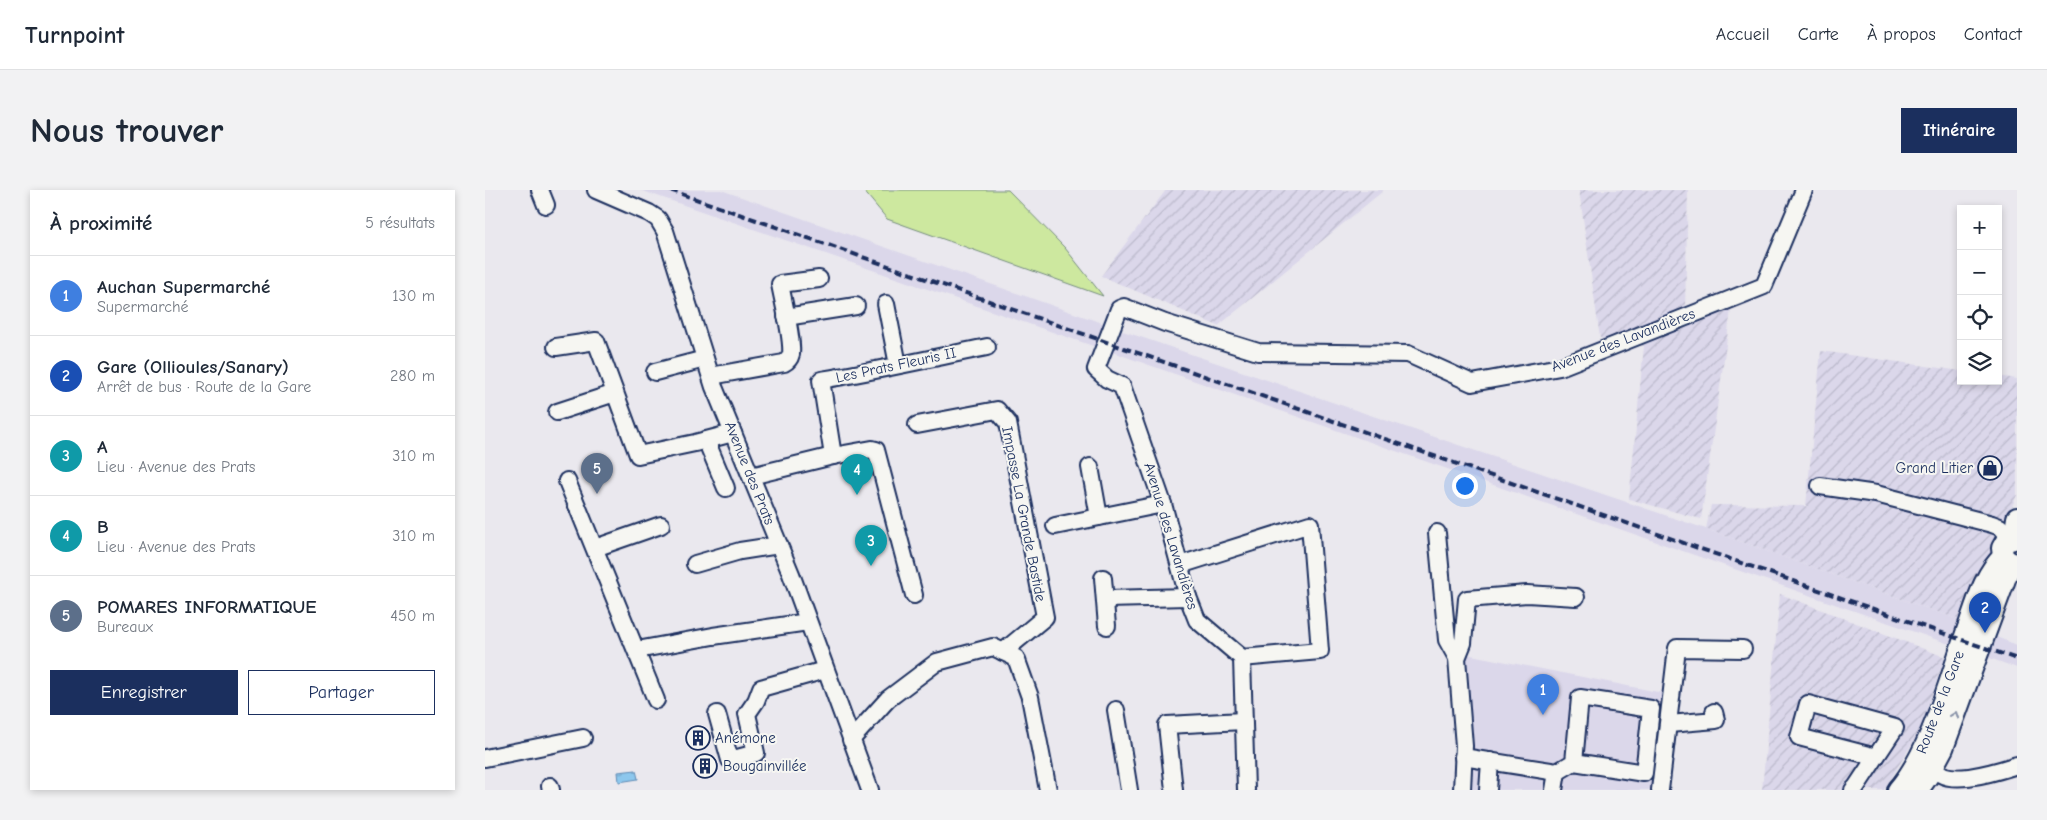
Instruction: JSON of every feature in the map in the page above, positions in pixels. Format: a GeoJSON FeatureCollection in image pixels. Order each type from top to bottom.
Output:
{"type":"FeatureCollection","features":[{"type":"Feature","properties":{"kind":"main road"},"geometry":{"type":"LineString","coordinates":[[2013,550],[2017,518]]}},
{"type":"Feature","properties":{"kind":"main road","name":"Route de la Gare"},"geometry":{"type":"LineString","coordinates":[[1922,782],[1917,762],[1936,717],[1983,587],[1997,563],[2013,550]]}},
{"type":"Feature","properties":{"kind":"main road","name":"Route de la Gare"},"geometry":{"type":"LineString","coordinates":[[1922,782],[1943,748],[2008,571],[2013,550]]}},
{"type":"Feature","properties":{"kind":"street"},"geometry":{"type":"LineString","coordinates":[[540,190],[546,205]]}},
{"type":"Feature","properties":{"kind":"street","name":"Avenue des Prats"},"geometry":{"type":"LineString","coordinates":[[596,190],[649,213],[657,219],[665,231],[711,376],[779,546],[871,790]]}},
{"type":"Feature","properties":{"kind":"street","name":"Avenue des Lavandières"},"geometry":{"type":"LineString","coordinates":[[1242,658],[1197,620],[1188,597],[1163,504],[1123,386],[1107,379],[1096,369],[1119,309],[1124,307],[1165,323],[1258,352],[1408,354],[1472,383],[1560,367],[1764,286],[1804,190]]}},
{"type":"Feature","properties":{"kind":"street"},"geometry":{"type":"LineString","coordinates":[[711,376],[785,364],[791,354],[781,284],[819,279]]}},
{"type":"Feature","properties":{"kind":"street"},"geometry":{"type":"LineString","coordinates":[[886,304],[898,365]]}},
{"type":"Feature","properties":{"kind":"street"},"geometry":{"type":"LineString","coordinates":[[786,317],[856,306]]}},
{"type":"Feature","properties":{"kind":"street"},"geometry":{"type":"LineString","coordinates":[[556,347],[596,341],[638,455],[733,433]]}},
{"type":"Feature","properties":{"kind":"street","name":"Les Prats Fleuris II"},"geometry":{"type":"LineString","coordinates":[[833,456],[821,380],[881,370],[987,347]]}},
{"type":"Feature","properties":{"kind":"street"},"geometry":{"type":"LineString","coordinates":[[655,372],[705,359]]}},
{"type":"Feature","properties":{"kind":"street"},"geometry":{"type":"LineString","coordinates":[[557,412],[615,393]]}},
{"type":"Feature","properties":{"kind":"street","name":"Impasse La Grande Bastide"},"geometry":{"type":"LineString","coordinates":[[917,425],[997,410],[1008,423],[1045,616],[1003,652]]}},
{"type":"Feature","properties":{"kind":"street"},"geometry":{"type":"LineString","coordinates":[[706,440],[726,488]]}},
{"type":"Feature","properties":{"kind":"street"},"geometry":{"type":"LineString","coordinates":[[751,476],[833,456],[872,449],[876,450],[913,594]]}},
{"type":"Feature","properties":{"kind":"street"},"geometry":{"type":"LineString","coordinates":[[1090,467],[1099,517]]}},
{"type":"Feature","properties":{"kind":"street"},"geometry":{"type":"LineString","coordinates":[[567,481],[656,700]]}},
{"type":"Feature","properties":{"kind":"street"},"geometry":{"type":"LineString","coordinates":[[1820,486],[1876,494],[1992,524],[2000,527],[2013,550]]}},
{"type":"Feature","properties":{"kind":"street"},"geometry":{"type":"LineString","coordinates":[[1055,526],[1163,504]]}},
{"type":"Feature","properties":{"kind":"street"},"geometry":{"type":"LineString","coordinates":[[1180,566],[1310,524],[1320,650],[1242,658],[1246,790]]}},
{"type":"Feature","properties":{"kind":"street"},"geometry":{"type":"LineString","coordinates":[[595,548],[661,525]]}},
{"type":"Feature","properties":{"kind":"street"},"geometry":{"type":"LineString","coordinates":[[1437,533],[1447,640],[1457,658]]}},
{"type":"Feature","properties":{"kind":"street"},"geometry":{"type":"LineString","coordinates":[[695,564],[740,551],[779,546]]}},
{"type":"Feature","properties":{"kind":"street"},"geometry":{"type":"LineString","coordinates":[[1103,578],[1107,626]]}},
{"type":"Feature","properties":{"kind":"street"},"geometry":{"type":"LineString","coordinates":[[1462,790],[1463,757],[1457,658],[1463,643],[1467,599],[1527,594],[1576,597]]}},
{"type":"Feature","properties":{"kind":"street"},"geometry":{"type":"LineString","coordinates":[[1106,599],[1188,597]]}},
{"type":"Feature","properties":{"kind":"street"},"geometry":{"type":"LineString","coordinates":[[637,650],[713,636],[808,622]]}},
{"type":"Feature","properties":{"kind":"street"},"geometry":{"type":"LineString","coordinates":[[851,740],[888,699],[937,662],[993,647],[1016,658],[1030,697],[1048,790]]}},
{"type":"Feature","properties":{"kind":"street"},"geometry":{"type":"LineString","coordinates":[[1660,790],[1677,648],[1743,649]]}},
{"type":"Feature","properties":{"kind":"street"},"geometry":{"type":"LineString","coordinates":[[717,714],[730,760],[756,753],[747,714],[761,688],[825,670]]}},
{"type":"Feature","properties":{"kind":"street"},"geometry":{"type":"LineString","coordinates":[[1463,757],[1557,772],[1573,762],[1643,772],[1651,709],[1579,698],[1573,762]]}},
{"type":"Feature","properties":{"kind":"street"},"geometry":{"type":"LineString","coordinates":[[1853,790],[1876,757],[1895,728],[1807,704],[1799,737],[1876,757]]}},
{"type":"Feature","properties":{"kind":"street"},"geometry":{"type":"LineString","coordinates":[[1116,710],[1129,790]]}},
{"type":"Feature","properties":{"kind":"street"},"geometry":{"type":"LineString","coordinates":[[1669,724],[1716,720],[1714,712]]}},
{"type":"Feature","properties":{"kind":"street"},"geometry":{"type":"LineString","coordinates":[[1174,790],[1167,726],[1243,722]]}},
{"type":"Feature","properties":{"kind":"street"},"geometry":{"type":"LineString","coordinates":[[485,758],[583,738]]}},
{"type":"Feature","properties":{"kind":"street"},"geometry":{"type":"LineString","coordinates":[[1488,790],[1490,761]]}},
{"type":"Feature","properties":{"kind":"street"},"geometry":{"type":"LineString","coordinates":[[1922,782],[1967,778],[2017,765]]}},
{"type":"Feature","properties":{"kind":"street"},"geometry":{"type":"LineString","coordinates":[[1554,790],[1557,772]]}},
{"type":"Feature","properties":{"kind":"street"},"geometry":{"type":"LineString","coordinates":[[1958,790],[1994,772]]}},
{"type":"Feature","properties":{"kind":"shaded area"},"geometry":{"type":"Polygon","coordinates":[[[640,190],[721,190],[1105,324],[1096,347],[640,190]]]}},
{"type":"Feature","properties":{"kind":"shaded area"},"geometry":{"type":"Polygon","coordinates":[[[1166,190],[1383,191],[1218,326],[1101,276],[1166,190]]]}},
{"type":"Feature","properties":{"kind":"shaded area"},"geometry":{"type":"Polygon","coordinates":[[[1579,190],[1688,190],[1685,307],[1731,310],[1701,519],[1629,499],[1644,346],[1600,338],[1579,190]]]}},
{"type":"Feature","properties":{"kind":"shaded area"},"geometry":{"type":"Polygon","coordinates":[[[1117,329],[1706,529],[1960,620],[1952,645],[1109,351],[1117,329]]]}},
{"type":"Feature","properties":{"kind":"shaded area"},"geometry":{"type":"Polygon","coordinates":[[[1821,351],[1957,370],[1957,385],[2002,385],[2002,377],[2017,379],[2017,495],[1960,620],[1706,529],[1711,505],[1806,506],[1821,351]]]}},
{"type":"Feature","properties":{"kind":"shaded area"},"geometry":{"type":"Polygon","coordinates":[[[1780,594],[1945,657],[1919,732],[1884,790],[1762,790],[1780,594]]]}},
{"type":"Feature","properties":{"kind":"shaded area"},"geometry":{"type":"Polygon","coordinates":[[[1991,635],[2017,645],[2017,668],[1984,656],[1991,635]]]}},
{"type":"Feature","properties":{"kind":"shaded area"},"geometry":{"type":"Polygon","coordinates":[[[1466,654],[1663,693],[1652,790],[1470,790],[1471,744],[1466,654]]]}},
{"type":"Feature","properties":{"kind":"green space"},"geometry":{"type":"Polygon","coordinates":[[[863,190],[1008,190],[1065,248],[1103,296],[887,219],[863,190]]]}},
{"type":"Feature","properties":{"kind":"water"},"geometry":{"type":"Polygon","coordinates":[[[636,770],[638,779],[619,782],[618,772],[636,770]]]}},
{"type":"Feature","properties":{"kind":"railway"},"geometry":{"type":"LineString","coordinates":[[670,190],[2017,659]]}},
{"type":"Feature","properties":{"kind":"place","name":"Grand Litier"},"geometry":{"type":"Point","coordinates":[1990,468]}},
{"type":"Feature","properties":{"kind":"place","name":"POMARES INFORMATIQUE"},"geometry":{"type":"Point","coordinates":[597,494]}},
{"type":"Feature","properties":{"kind":"place","name":"B"},"geometry":{"type":"Point","coordinates":[857,495]}},
{"type":"Feature","properties":{"kind":"place","name":"A"},"geometry":{"type":"Point","coordinates":[871,566]}},
{"type":"Feature","properties":{"kind":"place","name":"Gare (Ollioules/Sanary)"},"geometry":{"type":"Point","coordinates":[1985,633]}},
{"type":"Feature","properties":{"kind":"place","name":"Auchan Supermarché"},"geometry":{"type":"Point","coordinates":[1543,715]}},
{"type":"Feature","properties":{"kind":"place","name":"Anémone"},"geometry":{"type":"Point","coordinates":[698,738]}},
{"type":"Feature","properties":{"kind":"place","name":"Bougainvillée"},"geometry":{"type":"Point","coordinates":[705,766]}}]}
